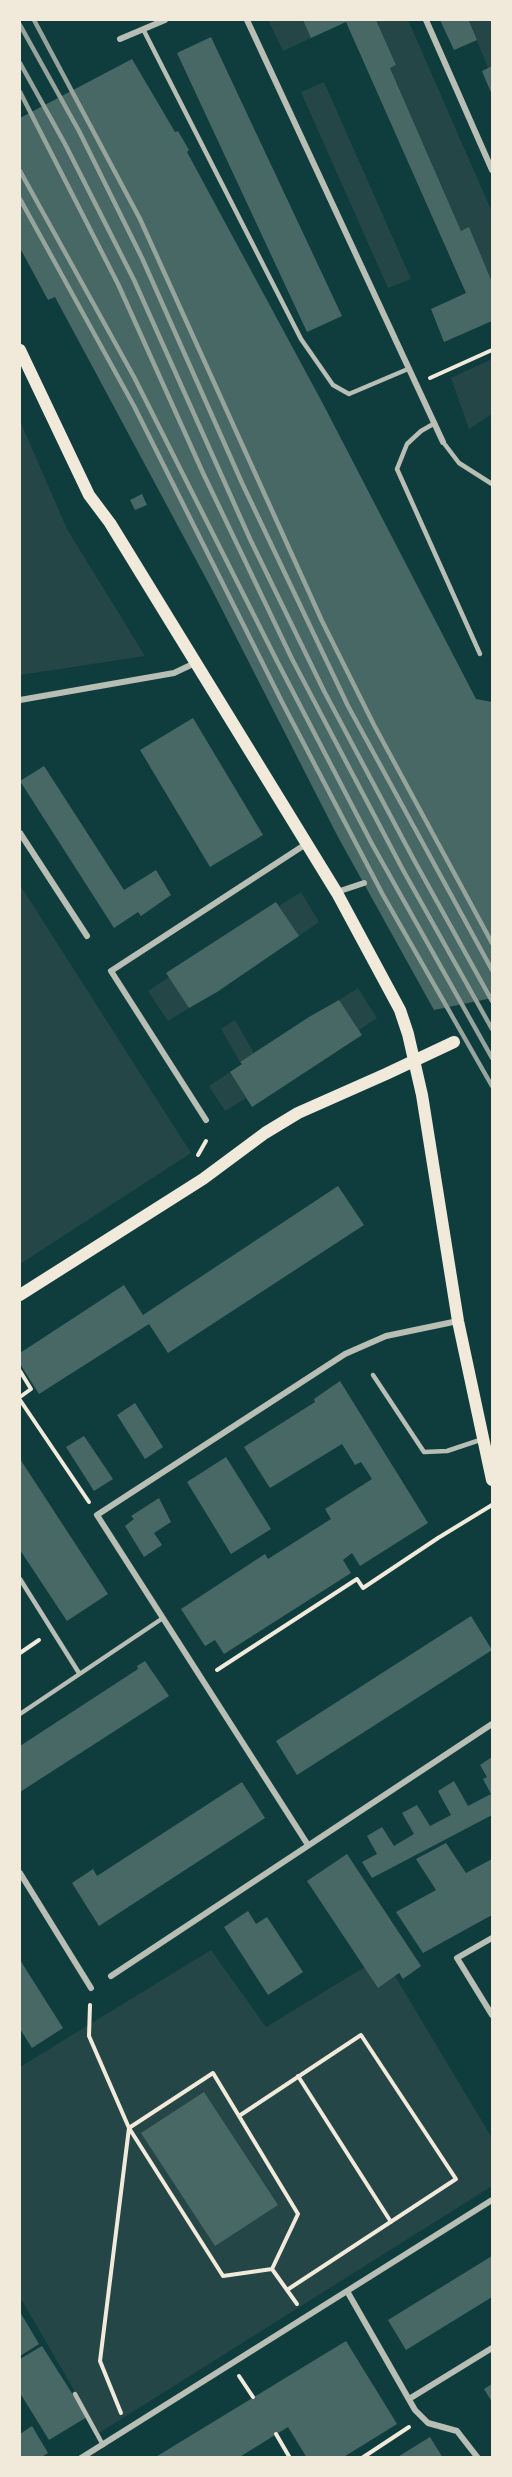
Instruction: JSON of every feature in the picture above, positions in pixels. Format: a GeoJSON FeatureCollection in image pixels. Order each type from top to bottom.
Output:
{"type":"FeatureCollection","features":[{"type":"Feature","properties":{"kind":"main road"},"geometry":{"type":"LineString","coordinates":[[20,350],[89,495],[110,524],[196,662],[337,893],[400,1010],[422,1095],[458,1321],[492,1480]]}},
{"type":"Feature","properties":{"kind":"main road"},"geometry":{"type":"LineString","coordinates":[[20,1295],[184,1191],[265,1133],[298,1113],[454,1042]]}},
{"type":"Feature","properties":{"kind":"street"},"geometry":{"type":"LineString","coordinates":[[120,39],[165,20]]}},
{"type":"Feature","properties":{"kind":"street"},"geometry":{"type":"LineString","coordinates":[[248,20],[442,442]]}},
{"type":"Feature","properties":{"kind":"street"},"geometry":{"type":"LineString","coordinates":[[426,20],[492,170]]}},
{"type":"Feature","properties":{"kind":"street"},"geometry":{"type":"LineString","coordinates":[[20,700],[174,673],[196,662]]}},
{"type":"Feature","properties":{"kind":"street"},"geometry":{"type":"LineString","coordinates":[[20,833],[87,936]]}},
{"type":"Feature","properties":{"kind":"street"},"geometry":{"type":"LineString","coordinates":[[206,1120],[111,971],[307,844]]}},
{"type":"Feature","properties":{"kind":"street"},"geometry":{"type":"LineString","coordinates":[[337,893],[364,883]]}},
{"type":"Feature","properties":{"kind":"street"},"geometry":{"type":"LineString","coordinates":[[308,1845],[204,1678],[98,1515],[345,1354],[386,1336],[458,1321]]}},
{"type":"Feature","properties":{"kind":"street"},"geometry":{"type":"LineString","coordinates":[[111,1976],[492,1724]]}},
{"type":"Feature","properties":{"kind":"street"},"geometry":{"type":"LineString","coordinates":[[20,1873],[91,1989]]}},
{"type":"Feature","properties":{"kind":"street"},"geometry":{"type":"LineString","coordinates":[[492,1938],[458,1958],[492,2014]]}},
{"type":"Feature","properties":{"kind":"street"},"geometry":{"type":"LineString","coordinates":[[81,2457],[492,2200]]}},
{"type":"Feature","properties":{"kind":"street"},"geometry":{"type":"LineString","coordinates":[[347,2291],[409,2398],[428,2423],[457,2431],[478,2457]]}},
{"type":"Feature","properties":{"kind":"street"},"geometry":{"type":"LineString","coordinates":[[409,2398],[492,2348]]}},
{"type":"Feature","properties":{"kind":"lane"},"geometry":{"type":"LineString","coordinates":[[143,29],[301,339],[333,385],[349,394],[408,369]]}},
{"type":"Feature","properties":{"kind":"lane"},"geometry":{"type":"LineString","coordinates":[[435,423],[406,444],[397,469],[480,654]]}},
{"type":"Feature","properties":{"kind":"lane"},"geometry":{"type":"LineString","coordinates":[[442,442],[459,463],[492,484]]}},
{"type":"Feature","properties":{"kind":"lane"},"geometry":{"type":"LineString","coordinates":[[373,1375],[424,1452],[447,1451],[483,1439]]}},
{"type":"Feature","properties":{"kind":"lane"},"geometry":{"type":"LineString","coordinates":[[20,1579],[79,1673]]}},
{"type":"Feature","properties":{"kind":"lane"},"geometry":{"type":"LineString","coordinates":[[20,1714],[163,1618]]}},
{"type":"Feature","properties":{"kind":"lane"},"geometry":{"type":"LineString","coordinates":[[75,2394],[103,2445]]}},
{"type":"Feature","properties":{"kind":"path"},"geometry":{"type":"LineString","coordinates":[[415,384],[492,350]]}},
{"type":"Feature","properties":{"kind":"path"},"geometry":{"type":"LineString","coordinates":[[196,1157],[206,1141]]}},
{"type":"Feature","properties":{"kind":"path"},"geometry":{"type":"LineString","coordinates":[[20,1371],[31,1389],[20,1399],[98,1515]]}},
{"type":"Feature","properties":{"kind":"path"},"geometry":{"type":"LineString","coordinates":[[204,1678],[357,1579],[363,1588],[492,1505]]}},
{"type":"Feature","properties":{"kind":"path"},"geometry":{"type":"LineString","coordinates":[[20,1653],[53,1631]]}},
{"type":"Feature","properties":{"kind":"path"},"geometry":{"type":"LineString","coordinates":[[91,1989],[89,2036],[129,2128],[223,2276],[272,2269]]}},
{"type":"Feature","properties":{"kind":"path"},"geometry":{"type":"LineString","coordinates":[[239,2116],[361,2035],[456,2179],[287,2290]]}},
{"type":"Feature","properties":{"kind":"path"},"geometry":{"type":"LineString","coordinates":[[127,2428],[100,2361],[129,2128],[213,2073],[298,2214],[272,2269]]}},
{"type":"Feature","properties":{"kind":"path"},"geometry":{"type":"LineString","coordinates":[[298,2076],[391,2222]]}},
{"type":"Feature","properties":{"kind":"path"},"geometry":{"type":"LineString","coordinates":[[272,2269],[306,2316]]}},
{"type":"Feature","properties":{"kind":"path"},"geometry":{"type":"LineString","coordinates":[[362,2457],[405,2430]]}},
{"type":"Feature","properties":{"kind":"path"},"geometry":{"type":"LineString","coordinates":[[276,2434],[290,2457]]}},
{"type":"Feature","properties":{"kind":"shaded area"},"geometry":{"type":"Polygon","coordinates":[[[268,20],[303,20],[311,38],[283,51],[268,20]]]}},
{"type":"Feature","properties":{"kind":"shaded area"},"geometry":{"type":"Polygon","coordinates":[[[376,20],[408,20],[492,212],[492,282],[469,228],[461,231],[390,68],[396,65],[376,20]]]}},
{"type":"Feature","properties":{"kind":"shaded area"},"geometry":{"type":"Polygon","coordinates":[[[492,20],[492,66],[488,68],[469,21],[492,20]]]}},
{"type":"Feature","properties":{"kind":"shaded area"},"geometry":{"type":"Polygon","coordinates":[[[324,82],[411,279],[388,288],[301,92],[324,82]]]}},
{"type":"Feature","properties":{"kind":"shaded area"},"geometry":{"type":"Polygon","coordinates":[[[492,359],[492,414],[469,429],[451,378],[492,359]]]}},
{"type":"Feature","properties":{"kind":"shaded area"},"geometry":{"type":"Polygon","coordinates":[[[20,421],[67,529],[145,656],[20,675],[20,421]]]}},
{"type":"Feature","properties":{"kind":"shaded area"},"geometry":{"type":"Polygon","coordinates":[[[20,885],[191,1153],[20,1264],[20,885]]]}},
{"type":"Feature","properties":{"kind":"shaded area"},"geometry":{"type":"Polygon","coordinates":[[[301,892],[319,922],[299,936],[279,906],[301,892]]]}},
{"type":"Feature","properties":{"kind":"shaded area"},"geometry":{"type":"Polygon","coordinates":[[[169,977],[189,1008],[168,1021],[148,991],[169,977]]]}},
{"type":"Feature","properties":{"kind":"shaded area"},"geometry":{"type":"Polygon","coordinates":[[[358,988],[377,1018],[359,1030],[339,1000],[358,988]]]}},
{"type":"Feature","properties":{"kind":"shaded area"},"geometry":{"type":"Polygon","coordinates":[[[235,1020],[254,1053],[240,1062],[221,1029],[235,1020]]]}},
{"type":"Feature","properties":{"kind":"shaded area"},"geometry":{"type":"Polygon","coordinates":[[[230,1072],[246,1098],[225,1111],[209,1086],[230,1072]]]}},
{"type":"Feature","properties":{"kind":"shaded area"},"geometry":{"type":"Polygon","coordinates":[[[211,1950],[266,2027],[383,1956],[492,2138],[492,2186],[99,2433],[20,2297],[20,2067],[211,1950]]]}},
{"type":"Feature","properties":{"kind":"building"},"geometry":{"type":"Polygon","coordinates":[[[303,20],[376,20],[396,65],[390,68],[461,231],[469,227],[492,282],[492,321],[444,342],[431,309],[466,293],[346,22],[311,38],[303,20]]]}},
{"type":"Feature","properties":{"kind":"building"},"geometry":{"type":"Polygon","coordinates":[[[440,20],[473,20],[469,21],[477,40],[454,50],[440,20]]]}},
{"type":"Feature","properties":{"kind":"building"},"geometry":{"type":"Polygon","coordinates":[[[211,37],[342,316],[307,332],[177,53],[211,37]]]}},
{"type":"Feature","properties":{"kind":"building"},"geometry":{"type":"Polygon","coordinates":[[[132,59],[175,132],[178,131],[189,150],[187,152],[322,402],[476,699],[492,702],[492,998],[434,1010],[338,837],[209,584],[55,297],[48,300],[20,248],[20,118],[132,59]]]}},
{"type":"Feature","properties":{"kind":"building"},"geometry":{"type":"Polygon","coordinates":[[[492,66],[492,95],[482,71],[492,66]]]}},
{"type":"Feature","properties":{"kind":"building"},"geometry":{"type":"Polygon","coordinates":[[[142,494],[147,505],[135,510],[130,500],[142,494]]]}},
{"type":"Feature","properties":{"kind":"building"},"geometry":{"type":"Polygon","coordinates":[[[193,718],[263,835],[210,867],[140,750],[193,718]]]}},
{"type":"Feature","properties":{"kind":"building"},"geometry":{"type":"Polygon","coordinates":[[[44,766],[124,890],[156,870],[171,895],[141,916],[138,912],[114,928],[20,781],[44,766]]]}},
{"type":"Feature","properties":{"kind":"building"},"geometry":{"type":"Polygon","coordinates":[[[276,902],[299,936],[217,992],[189,1008],[166,973],[276,902]]]}},
{"type":"Feature","properties":{"kind":"building"},"geometry":{"type":"Polygon","coordinates":[[[339,1000],[362,1035],[252,1107],[230,1072],[242,1064],[240,1062],[339,1000]]]}},
{"type":"Feature","properties":{"kind":"building"},"geometry":{"type":"Polygon","coordinates":[[[338,1186],[364,1225],[168,1353],[149,1324],[39,1394],[20,1364],[20,1353],[124,1285],[143,1315],[338,1186]]]}},
{"type":"Feature","properties":{"kind":"building"},"geometry":{"type":"Polygon","coordinates":[[[340,1381],[428,1523],[360,1566],[352,1553],[343,1560],[351,1573],[224,1654],[215,1640],[205,1646],[181,1609],[265,1554],[268,1559],[331,1519],[325,1509],[372,1479],[361,1462],[355,1465],[342,1444],[270,1488],[244,1447],[315,1402],[314,1399],[340,1381]]]}},
{"type":"Feature","properties":{"kind":"building"},"geometry":{"type":"Polygon","coordinates":[[[135,1403],[163,1447],[145,1459],[117,1415],[135,1403]]]}},
{"type":"Feature","properties":{"kind":"building"},"geometry":{"type":"Polygon","coordinates":[[[84,1436],[113,1479],[94,1491],[66,1447],[84,1436]]]}},
{"type":"Feature","properties":{"kind":"building"},"geometry":{"type":"Polygon","coordinates":[[[226,1457],[271,1529],[231,1554],[187,1482],[226,1457]]]}},
{"type":"Feature","properties":{"kind":"building"},"geometry":{"type":"Polygon","coordinates":[[[20,1459],[108,1594],[67,1621],[20,1550],[20,1459]]]}},
{"type":"Feature","properties":{"kind":"building"},"geometry":{"type":"Polygon","coordinates":[[[159,1498],[171,1522],[154,1533],[162,1545],[144,1557],[125,1526],[134,1519],[131,1516],[159,1498]]]}},
{"type":"Feature","properties":{"kind":"building"},"geometry":{"type":"Polygon","coordinates":[[[471,1616],[492,1650],[297,1775],[276,1741],[471,1616]]]}},
{"type":"Feature","properties":{"kind":"building"},"geometry":{"type":"Polygon","coordinates":[[[145,1661],[169,1696],[20,1792],[20,1746],[138,1669],[137,1666],[145,1661]]]}},
{"type":"Feature","properties":{"kind":"building"},"geometry":{"type":"Polygon","coordinates":[[[492,1757],[492,1815],[372,1878],[362,1862],[377,1854],[367,1836],[382,1827],[394,1846],[414,1834],[402,1813],[417,1805],[430,1826],[451,1815],[438,1791],[454,1781],[468,1806],[491,1794],[483,1779],[487,1777],[480,1765],[492,1757]]]}},
{"type":"Feature","properties":{"kind":"building"},"geometry":{"type":"Polygon","coordinates":[[[242,1782],[265,1818],[99,1926],[72,1883],[93,1869],[97,1876],[242,1782]]]}},
{"type":"Feature","properties":{"kind":"building"},"geometry":{"type":"Polygon","coordinates":[[[446,1843],[466,1873],[492,1859],[492,1915],[423,1953],[396,1912],[436,1890],[416,1859],[446,1843]]]}},
{"type":"Feature","properties":{"kind":"building"},"geometry":{"type":"Polygon","coordinates":[[[347,1854],[421,1966],[403,1979],[399,1973],[378,1988],[307,1881],[347,1854]]]}},
{"type":"Feature","properties":{"kind":"building"},"geometry":{"type":"Polygon","coordinates":[[[248,1911],[256,1924],[267,1917],[303,1972],[268,1995],[224,1927],[248,1911]]]}},
{"type":"Feature","properties":{"kind":"building"},"geometry":{"type":"Polygon","coordinates":[[[20,1960],[63,2028],[32,2048],[20,2029],[20,1960]]]}},
{"type":"Feature","properties":{"kind":"building"},"geometry":{"type":"Polygon","coordinates":[[[204,2092],[278,2205],[215,2246],[141,2133],[204,2092]]]}},
{"type":"Feature","properties":{"kind":"building"},"geometry":{"type":"Polygon","coordinates":[[[492,2256],[492,2297],[406,2350],[388,2320],[492,2256]]]}},
{"type":"Feature","properties":{"kind":"building"},"geometry":{"type":"Polygon","coordinates":[[[20,2312],[39,2344],[20,2356],[20,2312]]]}},
{"type":"Feature","properties":{"kind":"building"},"geometry":{"type":"Polygon","coordinates":[[[346,2341],[397,2424],[342,2458],[307,2458],[288,2427],[238,2458],[154,2458],[346,2341]]]}},
{"type":"Feature","properties":{"kind":"building"},"geometry":{"type":"Polygon","coordinates":[[[42,2346],[87,2417],[49,2440],[20,2393],[20,2359],[42,2346]]]}},
{"type":"Feature","properties":{"kind":"building"},"geometry":{"type":"Polygon","coordinates":[[[492,2384],[492,2402],[484,2389],[492,2384]]]}},
{"type":"Feature","properties":{"kind":"building"},"geometry":{"type":"Polygon","coordinates":[[[32,2426],[48,2453],[40,2458],[20,2458],[20,2434],[32,2426]]]}},
{"type":"Feature","properties":{"kind":"building"},"geometry":{"type":"Polygon","coordinates":[[[430,2437],[443,2458],[396,2458],[430,2437]]]}},
{"type":"Feature","properties":{"kind":"railway"},"geometry":{"type":"LineString","coordinates":[[34,20],[140,219],[322,621],[374,725],[492,943]]}},
{"type":"Feature","properties":{"kind":"railway"},"geometry":{"type":"LineString","coordinates":[[20,25],[79,131],[142,258],[242,483],[348,706],[492,970]]}},
{"type":"Feature","properties":{"kind":"railway"},"geometry":{"type":"LineString","coordinates":[[20,63],[65,144],[134,280],[250,539],[324,691],[492,1001]]}},
{"type":"Feature","properties":{"kind":"railway"},"geometry":{"type":"LineString","coordinates":[[20,92],[118,284],[203,473],[292,659],[403,870],[492,1029]]}},
{"type":"Feature","properties":{"kind":"railway"},"geometry":{"type":"LineString","coordinates":[[20,171],[134,377],[372,844],[492,1058]]}},
{"type":"Feature","properties":{"kind":"railway"},"geometry":{"type":"LineString","coordinates":[[20,199],[134,406],[282,702],[383,895],[492,1086]]}}]}
